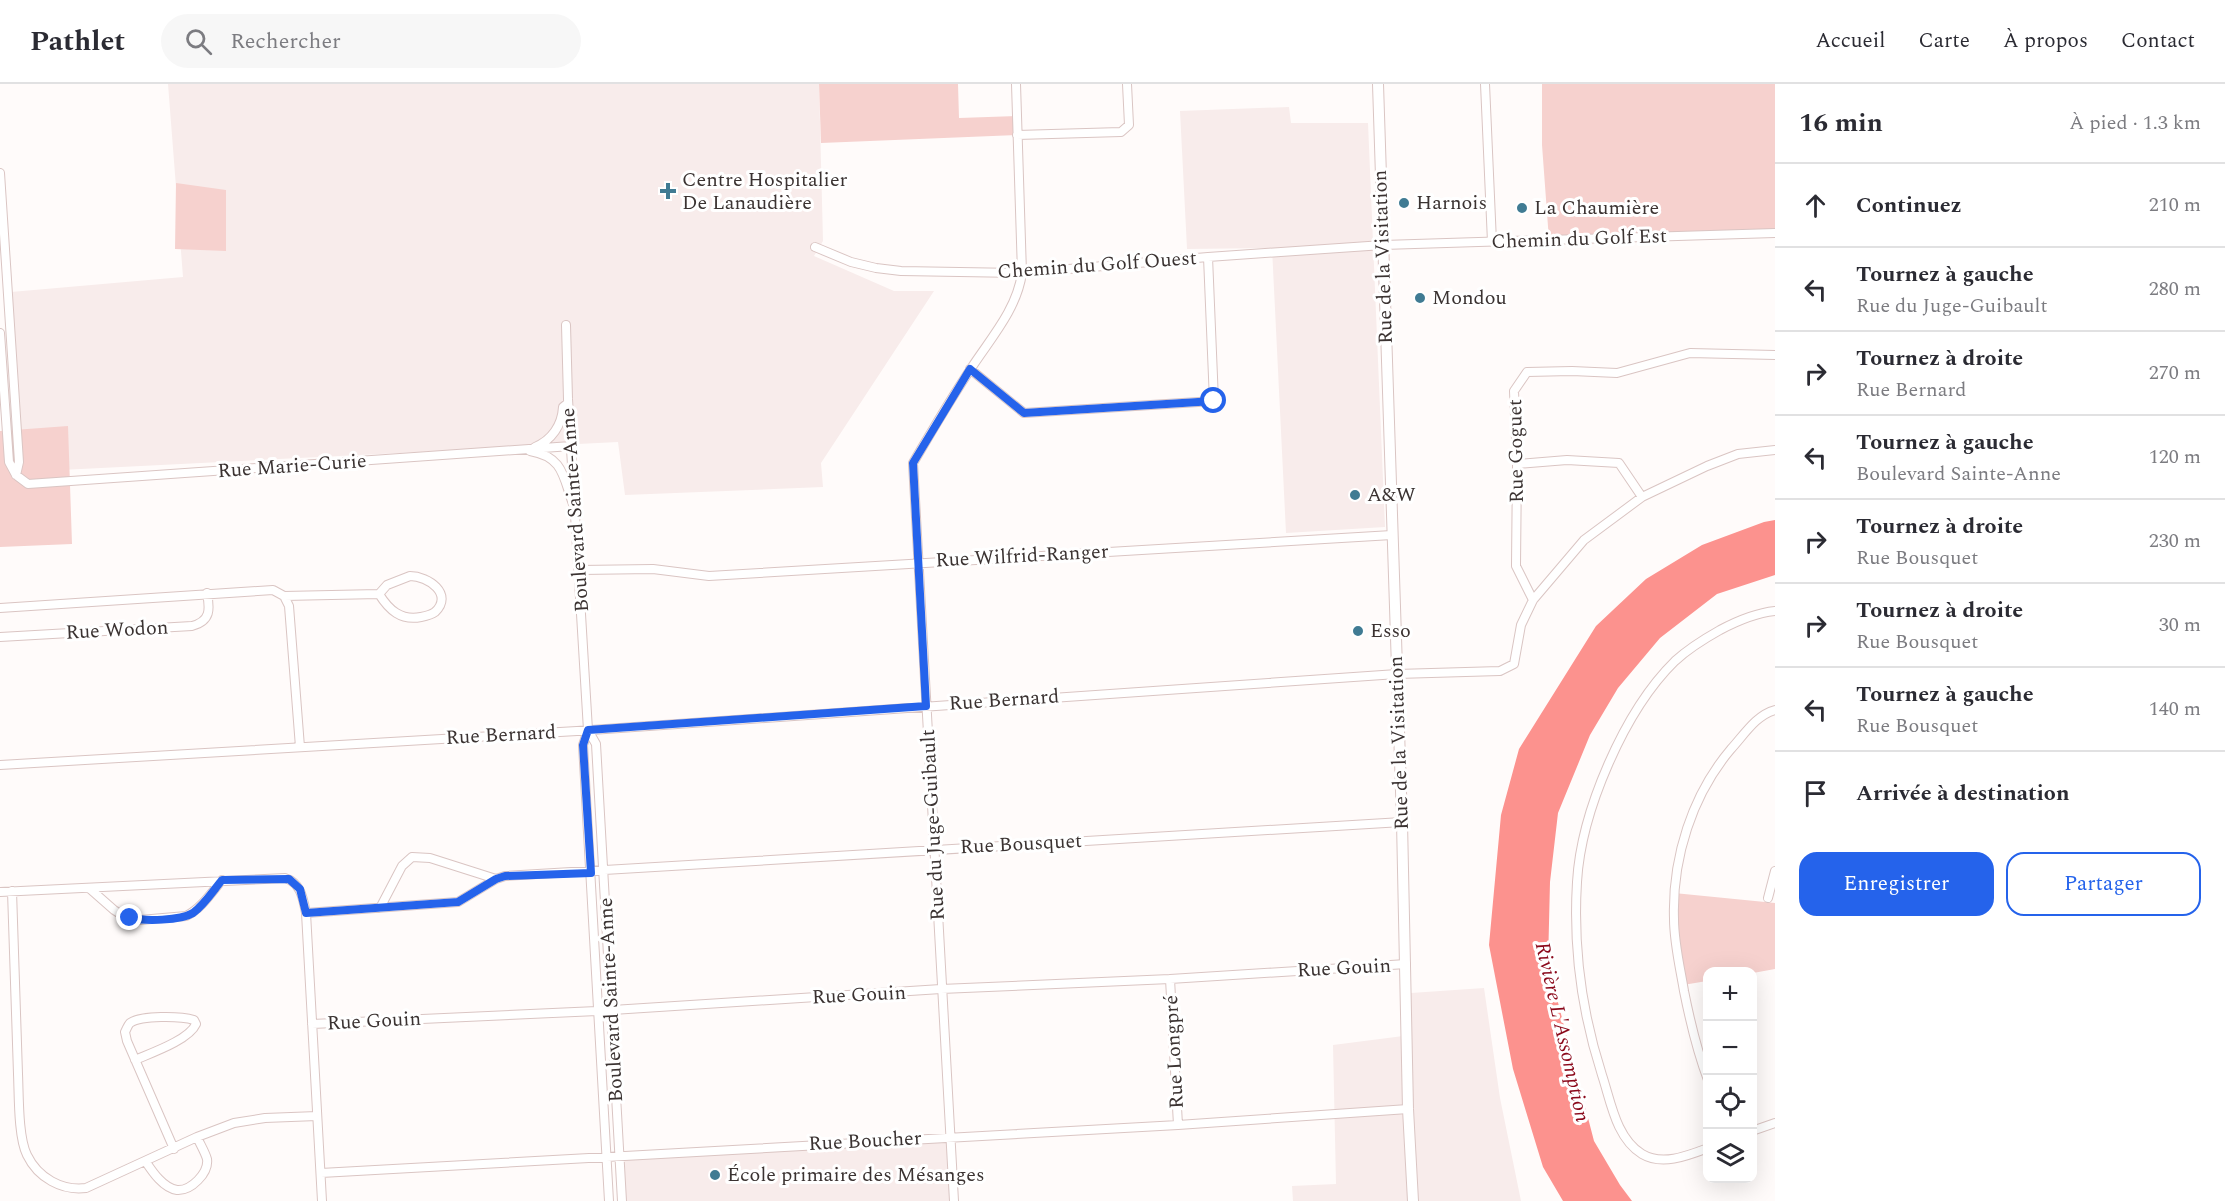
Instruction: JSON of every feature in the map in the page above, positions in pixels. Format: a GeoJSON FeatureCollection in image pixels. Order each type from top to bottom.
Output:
{"type":"FeatureCollection","features":[{"type":"Feature","properties":{"kind":"main road","name":"Rue de la Visitation"},"geometry":{"type":"LineString","coordinates":[[1378,84],[1402,822],[1408,1109],[1413,1201]]}},
{"type":"Feature","properties":{"kind":"street","name":"Rue du Juge-Guibault"},"geometry":{"type":"LineString","coordinates":[[954,1201],[913,463],[970,369],[1012,307],[1020,286],[1022,273],[1016,84]]}},
{"type":"Feature","properties":{"kind":"street"},"geometry":{"type":"LineString","coordinates":[[1017,135],[1121,132],[1129,125],[1127,84]]}},
{"type":"Feature","properties":{"kind":"street"},"geometry":{"type":"LineString","coordinates":[[1485,84],[1491,242]]}},
{"type":"Feature","properties":{"kind":"street"},"geometry":{"type":"LineString","coordinates":[[0,173],[19,462],[16,475]]}},
{"type":"Feature","properties":{"kind":"street","name":"Chemin du Golf Est"},"geometry":{"type":"LineString","coordinates":[[1383,245],[1775,233]]}},
{"type":"Feature","properties":{"kind":"street","name":"Chemin du Golf Ouest"},"geometry":{"type":"LineString","coordinates":[[815,247],[850,262],[876,268],[901,271],[1022,273],[1383,245]]}},
{"type":"Feature","properties":{"kind":"street"},"geometry":{"type":"LineString","coordinates":[[970,369],[1024,413],[1214,401],[1208,257]]}},
{"type":"Feature","properties":{"kind":"street","name":"Boulevard Sainte-Anne"},"geometry":{"type":"LineString","coordinates":[[566,325],[568,403],[588,730],[583,745],[609,1201]]}},
{"type":"Feature","properties":{"kind":"street"},"geometry":{"type":"LineString","coordinates":[[0,333],[9,462],[16,475]]}},
{"type":"Feature","properties":{"kind":"street","name":"Rue Goguet"},"geometry":{"type":"LineString","coordinates":[[1533,600],[1516,566],[1517,464],[1514,391],[1527,372],[1617,373],[1690,353],[1775,355]]}},
{"type":"Feature","properties":{"kind":"street"},"geometry":{"type":"LineString","coordinates":[[528,449],[541,444],[551,436],[563,419],[563,407],[568,403]]}},
{"type":"Feature","properties":{"kind":"street","name":"Rue Marie-Curie"},"geometry":{"type":"LineString","coordinates":[[16,475],[28,484],[571,446]]}},
{"type":"Feature","properties":{"kind":"street"},"geometry":{"type":"LineString","coordinates":[[515,450],[533,451],[558,464],[566,478],[567,489],[576,511]]}},
{"type":"Feature","properties":{"kind":"street","name":"Rue Bernard"},"geometry":{"type":"LineString","coordinates":[[0,765],[588,730],[1397,674],[1500,671],[1514,664],[1521,625],[1533,600],[1584,540],[1642,497],[1707,466],[1738,454],[1775,450]]}},
{"type":"Feature","properties":{"kind":"street"},"geometry":{"type":"LineString","coordinates":[[1517,464],[1567,460],[1619,463],[1642,497]]}},
{"type":"Feature","properties":{"kind":"street","name":"Rue Wilfrid-Ranger"},"geometry":{"type":"LineString","coordinates":[[580,570],[653,569],[709,576],[1392,535]]}},
{"type":"Feature","properties":{"kind":"street"},"geometry":{"type":"LineString","coordinates":[[410,576],[421,576],[433,583],[440,593],[440,604],[428,616],[403,617],[388,608],[379,594],[387,585],[398,580],[410,576]]}},
{"type":"Feature","properties":{"kind":"street","name":"Rue Wodon"},"geometry":{"type":"LineString","coordinates":[[0,608],[273,590],[284,596],[379,594]]}},
{"type":"Feature","properties":{"kind":"street","name":"Rue Wodon"},"geometry":{"type":"LineString","coordinates":[[0,637],[192,626],[206,619],[210,611],[207,593]]}},
{"type":"Feature","properties":{"kind":"street"},"geometry":{"type":"LineString","coordinates":[[284,596],[289,606],[300,747]]}},
{"type":"Feature","properties":{"kind":"street"},"geometry":{"type":"LineString","coordinates":[[1703,1150],[1691,1155],[1658,1160],[1644,1155],[1633,1147],[1626,1140],[1617,1121],[1598,1062],[1584,1005],[1578,966],[1577,879],[1584,840],[1601,783],[1627,727],[1652,689],[1674,662],[1699,642],[1729,625],[1752,616],[1775,611]]}},
{"type":"Feature","properties":{"kind":"street"},"geometry":{"type":"LineString","coordinates":[[1706,1075],[1689,1015],[1678,959],[1674,920],[1677,865],[1698,800],[1720,763],[1756,721],[1775,710]]}},
{"type":"Feature","properties":{"kind":"street","name":"Boulevard Sainte-Anne"},"geometry":{"type":"LineString","coordinates":[[588,730],[596,744],[622,1201]]}},
{"type":"Feature","properties":{"kind":"street","name":"Rue Bousquet"},"geometry":{"type":"LineString","coordinates":[[306,913],[458,902],[505,876],[591,873],[935,849],[1402,822]]}},
{"type":"Feature","properties":{"kind":"street","name":"Rue Bousquet"},"geometry":{"type":"LineString","coordinates":[[380,908],[402,866],[412,857],[430,858],[496,879]]}},
{"type":"Feature","properties":{"kind":"street"},"geometry":{"type":"LineString","coordinates":[[1768,898],[1775,871]]}},
{"type":"Feature","properties":{"kind":"street"},"geometry":{"type":"LineString","coordinates":[[0,892],[222,880],[289,879],[300,889],[306,913],[322,1201]]}},
{"type":"Feature","properties":{"kind":"street"},"geometry":{"type":"LineString","coordinates":[[89,888],[121,916],[140,920],[191,914],[199,908],[222,880]]}},
{"type":"Feature","properties":{"kind":"street"},"geometry":{"type":"LineString","coordinates":[[12,891],[23,1147],[38,1171],[50,1181],[74,1189],[86,1188],[197,1137],[234,1123],[265,1118],[317,1116]]}},
{"type":"Feature","properties":{"kind":"street","name":"Rue Gouin"},"geometry":{"type":"LineString","coordinates":[[312,1024],[597,1011],[941,989],[1170,979],[1406,964]]}},
{"type":"Feature","properties":{"kind":"street","name":"Rue Longpré"},"geometry":{"type":"LineString","coordinates":[[1170,979],[1178,1125]]}},
{"type":"Feature","properties":{"kind":"street"},"geometry":{"type":"LineString","coordinates":[[135,1060],[194,1029],[196,1024],[194,1020],[184,1017],[150,1018],[132,1022],[125,1032],[126,1041],[174,1149]]}},
{"type":"Feature","properties":{"kind":"street","name":"Rue Boucher"},"geometry":{"type":"LineString","coordinates":[[321,1173],[1178,1125],[1408,1109]]}},
{"type":"Feature","properties":{"kind":"street"},"geometry":{"type":"LineString","coordinates":[[1757,1129],[1775,1123]]}},
{"type":"Feature","properties":{"kind":"street"},"geometry":{"type":"LineString","coordinates":[[146,1161],[155,1176],[169,1186],[177,1190],[188,1187],[199,1180],[207,1159],[197,1137]]}},
{"type":"Feature","properties":{"kind":"shaded area"},"geometry":{"type":"Polygon","coordinates":[[[168,84],[819,84],[823,241],[814,256],[894,291],[934,291],[821,463],[823,487],[625,495],[618,442],[21,472],[11,292],[183,277],[168,84]]]}},
{"type":"Feature","properties":{"kind":"shaded area"},"geometry":{"type":"Polygon","coordinates":[[[819,84],[958,84],[959,118],[1017,116],[1017,135],[821,143],[819,84]]]}},
{"type":"Feature","properties":{"kind":"shaded area"},"geometry":{"type":"Polygon","coordinates":[[[1542,84],[1775,84],[1775,235],[1549,240],[1542,145],[1542,84]]]}},
{"type":"Feature","properties":{"kind":"shaded area"},"geometry":{"type":"Polygon","coordinates":[[[1289,107],[1291,123],[1368,123],[1385,527],[1286,533],[1272,248],[1187,249],[1180,111],[1289,107]]]}},
{"type":"Feature","properties":{"kind":"shaded area"},"geometry":{"type":"Polygon","coordinates":[[[176,183],[226,190],[226,251],[175,249],[176,183]]]}},
{"type":"Feature","properties":{"kind":"shaded area"},"geometry":{"type":"Polygon","coordinates":[[[68,426],[72,544],[0,547],[0,431],[68,426]]]}},
{"type":"Feature","properties":{"kind":"shaded area"},"geometry":{"type":"Polygon","coordinates":[[[1674,893],[1775,903],[1775,969],[1757,972],[1757,967],[1703,967],[1703,982],[1683,985],[1674,893]]]}},
{"type":"Feature","properties":{"kind":"shaded area"},"geometry":{"type":"Polygon","coordinates":[[[1484,988],[1500,1098],[1521,1201],[1293,1201],[1292,1186],[1336,1184],[1333,1045],[1411,1035],[1411,993],[1484,988]]]}},
{"type":"Feature","properties":{"kind":"shaded area"},"geometry":{"type":"Polygon","coordinates":[[[951,1137],[954,1201],[622,1201],[619,1156],[951,1137]]]}},
{"type":"Feature","properties":{"kind":"water","name":"Rivière L'Assomption"},"geometry":{"type":"Polygon","coordinates":[[[1775,520],[1775,575],[1717,594],[1660,638],[1618,688],[1590,735],[1558,813],[1550,882],[1548,964],[1594,1141],[1632,1201],[1563,1201],[1543,1167],[1513,1069],[1489,945],[1501,815],[1519,749],[1596,626],[1646,579],[1702,545],[1775,520]]]}},
{"type":"Feature","properties":{"kind":"place","name":"Centre Hospitalier De Lanaudière"},"geometry":{"type":"Point","coordinates":[668,191]}},
{"type":"Feature","properties":{"kind":"place","name":"Harnois"},"geometry":{"type":"Point","coordinates":[1404,203]}},
{"type":"Feature","properties":{"kind":"place","name":"La Chaumière"},"geometry":{"type":"Point","coordinates":[1522,208]}},
{"type":"Feature","properties":{"kind":"place","name":"Mondou"},"geometry":{"type":"Point","coordinates":[1420,298]}},
{"type":"Feature","properties":{"kind":"place","name":"A&W"},"geometry":{"type":"Point","coordinates":[1355,495]}},
{"type":"Feature","properties":{"kind":"place","name":"Esso"},"geometry":{"type":"Point","coordinates":[1358,631]}},
{"type":"Feature","properties":{"kind":"place","name":"École primaire des Mésanges"},"geometry":{"type":"Point","coordinates":[715,1175]}},
{"type":"Feature","properties":{"kind":"route"},"geometry":{"type":"LineString","coordinates":[[130,918],[140,920],[186,916],[199,908],[222,880],[285,878],[292,880],[300,889],[306,913],[458,902],[505,876],[591,873],[583,745],[588,730],[926,706],[913,463],[970,369],[1024,413],[1214,401]]}}]}
